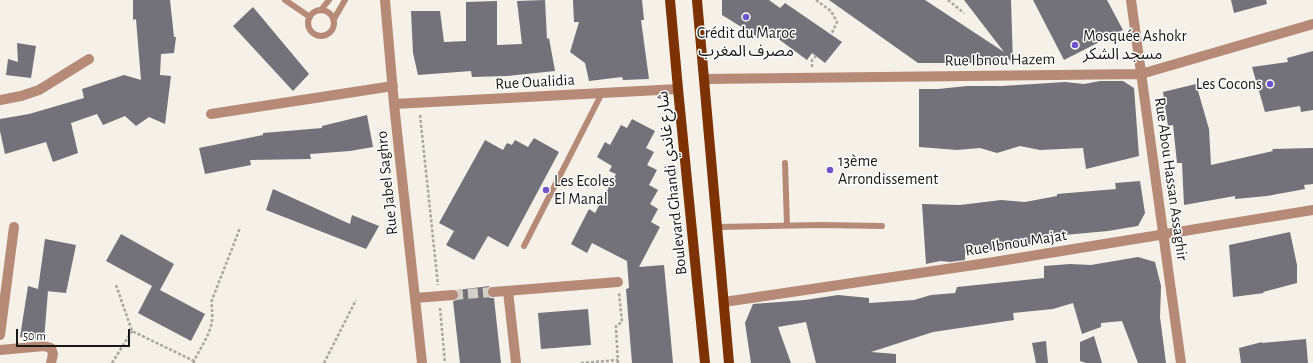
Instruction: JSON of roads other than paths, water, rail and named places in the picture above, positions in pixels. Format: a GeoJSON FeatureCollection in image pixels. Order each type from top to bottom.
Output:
{"type":"FeatureCollection","features":[{"type":"Feature","properties":{"kind":"main road","name":"Boulevard Ghandi شارع غاندي"},"geometry":{"type":"LineString","coordinates":[[670,0],[705,363]]}},
{"type":"Feature","properties":{"kind":"main road"},"geometry":{"type":"LineString","coordinates":[[697,0],[729,363]]}},
{"type":"Feature","properties":{"kind":"street","name":"Rue Jabel Saghro"},"geometry":{"type":"LineString","coordinates":[[385,0],[394,104],[422,363]]}},
{"type":"Feature","properties":{"kind":"street","name":"Rue Abou Hassan Assaghir"},"geometry":{"type":"LineString","coordinates":[[1131,0],[1181,363]]}},
{"type":"Feature","properties":{"kind":"street","name":"Rue Ibnou Hazem"},"geometry":{"type":"LineString","coordinates":[[704,79],[1141,74],[1313,24]]}},
{"type":"Feature","properties":{"kind":"street"},"geometry":{"type":"LineString","coordinates":[[0,100],[21,96],[39,90],[89,59]]}},
{"type":"Feature","properties":{"kind":"street"},"geometry":{"type":"LineString","coordinates":[[211,114],[393,86]]}},
{"type":"Feature","properties":{"kind":"street","name":"Rue Oualidia"},"geometry":{"type":"LineString","coordinates":[[394,104],[678,89]]}},
{"type":"Feature","properties":{"kind":"street","name":"Rue Ibnou Majat"},"geometry":{"type":"LineString","coordinates":[[724,302],[986,263],[1313,210]]}},
{"type":"Feature","properties":{"kind":"street"},"geometry":{"type":"LineString","coordinates":[[0,335],[14,227]]}},
{"type":"Feature","properties":{"kind":"street"},"geometry":{"type":"LineString","coordinates":[[493,292],[618,282]]}},
{"type":"Feature","properties":{"kind":"street"},"geometry":{"type":"LineString","coordinates":[[508,291],[516,363]]}},
{"type":"Feature","properties":{"kind":"street"},"geometry":{"type":"LineString","coordinates":[[415,298],[453,295]]}},
{"type":"Feature","properties":{"kind":"street"},"geometry":{"type":"LineString","coordinates":[[0,350],[44,346],[51,348],[53,354],[51,363]]}},
{"type":"Feature","properties":{"kind":"lane"},"geometry":{"type":"LineString","coordinates":[[285,0],[310,17]]}},
{"type":"Feature","properties":{"kind":"lane"},"geometry":{"type":"LineString","coordinates":[[321,10],[331,14],[334,19],[335,24],[329,35],[320,36],[312,33],[308,26],[312,14],[321,10],[329,0]]}},
{"type":"Feature","properties":{"kind":"lane"},"geometry":{"type":"LineString","coordinates":[[334,19],[345,0]]}},
{"type":"Feature","properties":{"kind":"lane"},"geometry":{"type":"LineString","coordinates":[[524,246],[602,93]]}},
{"type":"Feature","properties":{"kind":"lane"},"geometry":{"type":"LineString","coordinates":[[785,163],[787,225]]}},
{"type":"Feature","properties":{"kind":"lane"},"geometry":{"type":"LineString","coordinates":[[717,227],[787,225],[882,226]]}},
{"type":"Feature","properties":{"kind":"tunnel"},"geometry":{"type":"LineString","coordinates":[[453,295],[493,292]]}},
{"type":"Feature","properties":{"kind":"place","name":"Crédit du Maroc مصرف المغرب"},"geometry":{"type":"Point","coordinates":[746,17]}},
{"type":"Feature","properties":{"kind":"place","name":"Mosquée Ashokr مسجد الشكر"},"geometry":{"type":"Point","coordinates":[1075,45]}},
{"type":"Feature","properties":{"kind":"place","name":"Les Cocons"},"geometry":{"type":"Point","coordinates":[1270,84]}},
{"type":"Feature","properties":{"kind":"place","name":"13ème Arrondissement"},"geometry":{"type":"Point","coordinates":[830,170]}},
{"type":"Feature","properties":{"kind":"place","name":"Les Ecoles El Manal"},"geometry":{"type":"Point","coordinates":[546,190]}}]}
